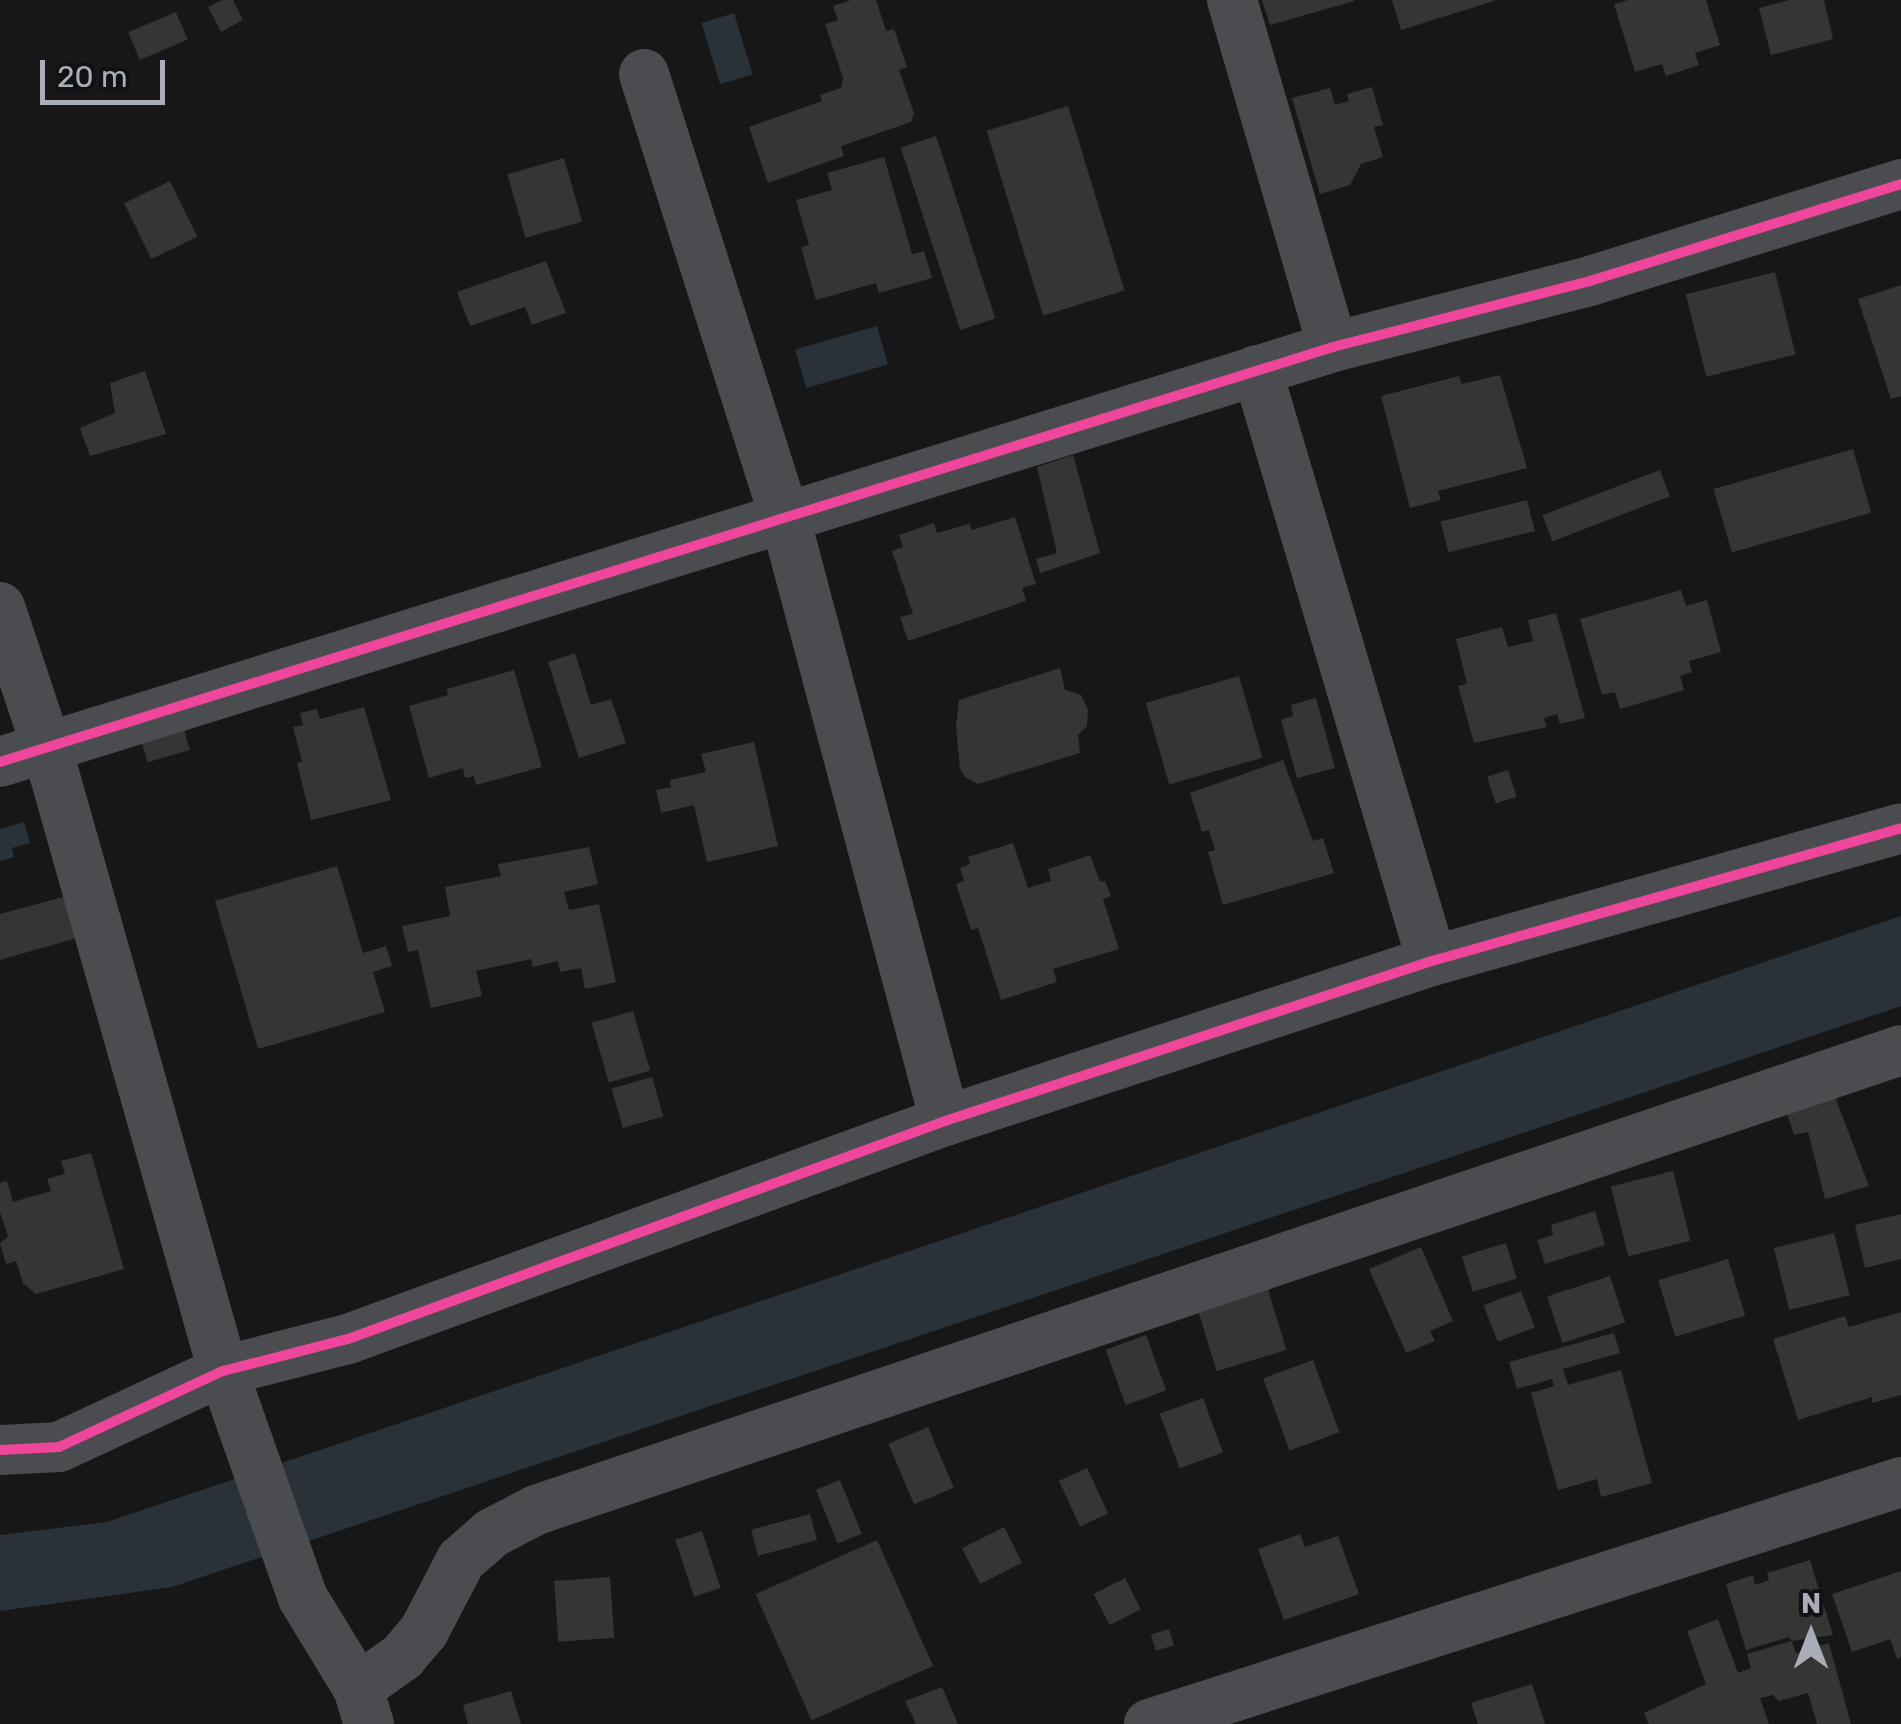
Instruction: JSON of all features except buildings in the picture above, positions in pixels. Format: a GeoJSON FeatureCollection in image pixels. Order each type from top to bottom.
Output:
{"type":"FeatureCollection","features":[{"type":"Feature","properties":{"kind":"street"},"geometry":{"type":"LineString","coordinates":[[1232,0],[1333,347]]}},
{"type":"Feature","properties":{"kind":"street"},"geometry":{"type":"LineString","coordinates":[[644,74],[785,518],[945,1121]]}},
{"type":"Feature","properties":{"kind":"street"},"geometry":{"type":"LineString","coordinates":[[23,755],[1257,370],[1590,281],[1901,184]]}},
{"type":"Feature","properties":{"kind":"street"},"geometry":{"type":"LineString","coordinates":[[1257,370],[1432,961]]}},
{"type":"Feature","properties":{"kind":"street"},"geometry":{"type":"LineString","coordinates":[[0,607],[23,755],[223,1372],[303,1598],[363,1706],[424,1631],[460,1560],[492,1533],[536,1510],[1901,1050]]}},
{"type":"Feature","properties":{"kind":"street"},"geometry":{"type":"LineString","coordinates":[[0,1450],[59,1447],[223,1372],[348,1339],[945,1121],[1432,961],[1901,828]]}},
{"type":"Feature","properties":{"kind":"street"},"geometry":{"type":"LineString","coordinates":[[1148,1724],[1901,1482]]}},
{"type":"Feature","properties":{"kind":"shaded area"},"geometry":{"type":"Polygon","coordinates":[[[734,13],[753,74],[720,84],[701,23],[734,13]]]}},
{"type":"Feature","properties":{"kind":"shaded area"},"geometry":{"type":"Polygon","coordinates":[[[877,326],[888,364],[806,388],[795,349],[877,326]]]}},
{"type":"Feature","properties":{"kind":"shaded area"},"geometry":{"type":"Polygon","coordinates":[[[24,822],[30,843],[12,848],[14,857],[0,861],[0,829],[24,822]]]}},
{"type":"Feature","properties":{"kind":"shaded area"},"geometry":{"type":"Polygon","coordinates":[[[1901,916],[1901,1006],[172,1587],[0,1611],[0,1535],[107,1522],[1901,916]]]}},
{"type":"Feature","properties":{"kind":"cycle path"},"geometry":{"type":"LineString","coordinates":[[0,762],[1333,347],[1590,281],[1901,184]]}},
{"type":"Feature","properties":{"kind":"cycle path"},"geometry":{"type":"LineString","coordinates":[[0,1450],[59,1447],[223,1371],[348,1339],[945,1121],[1432,961],[1901,828]]}}]}
